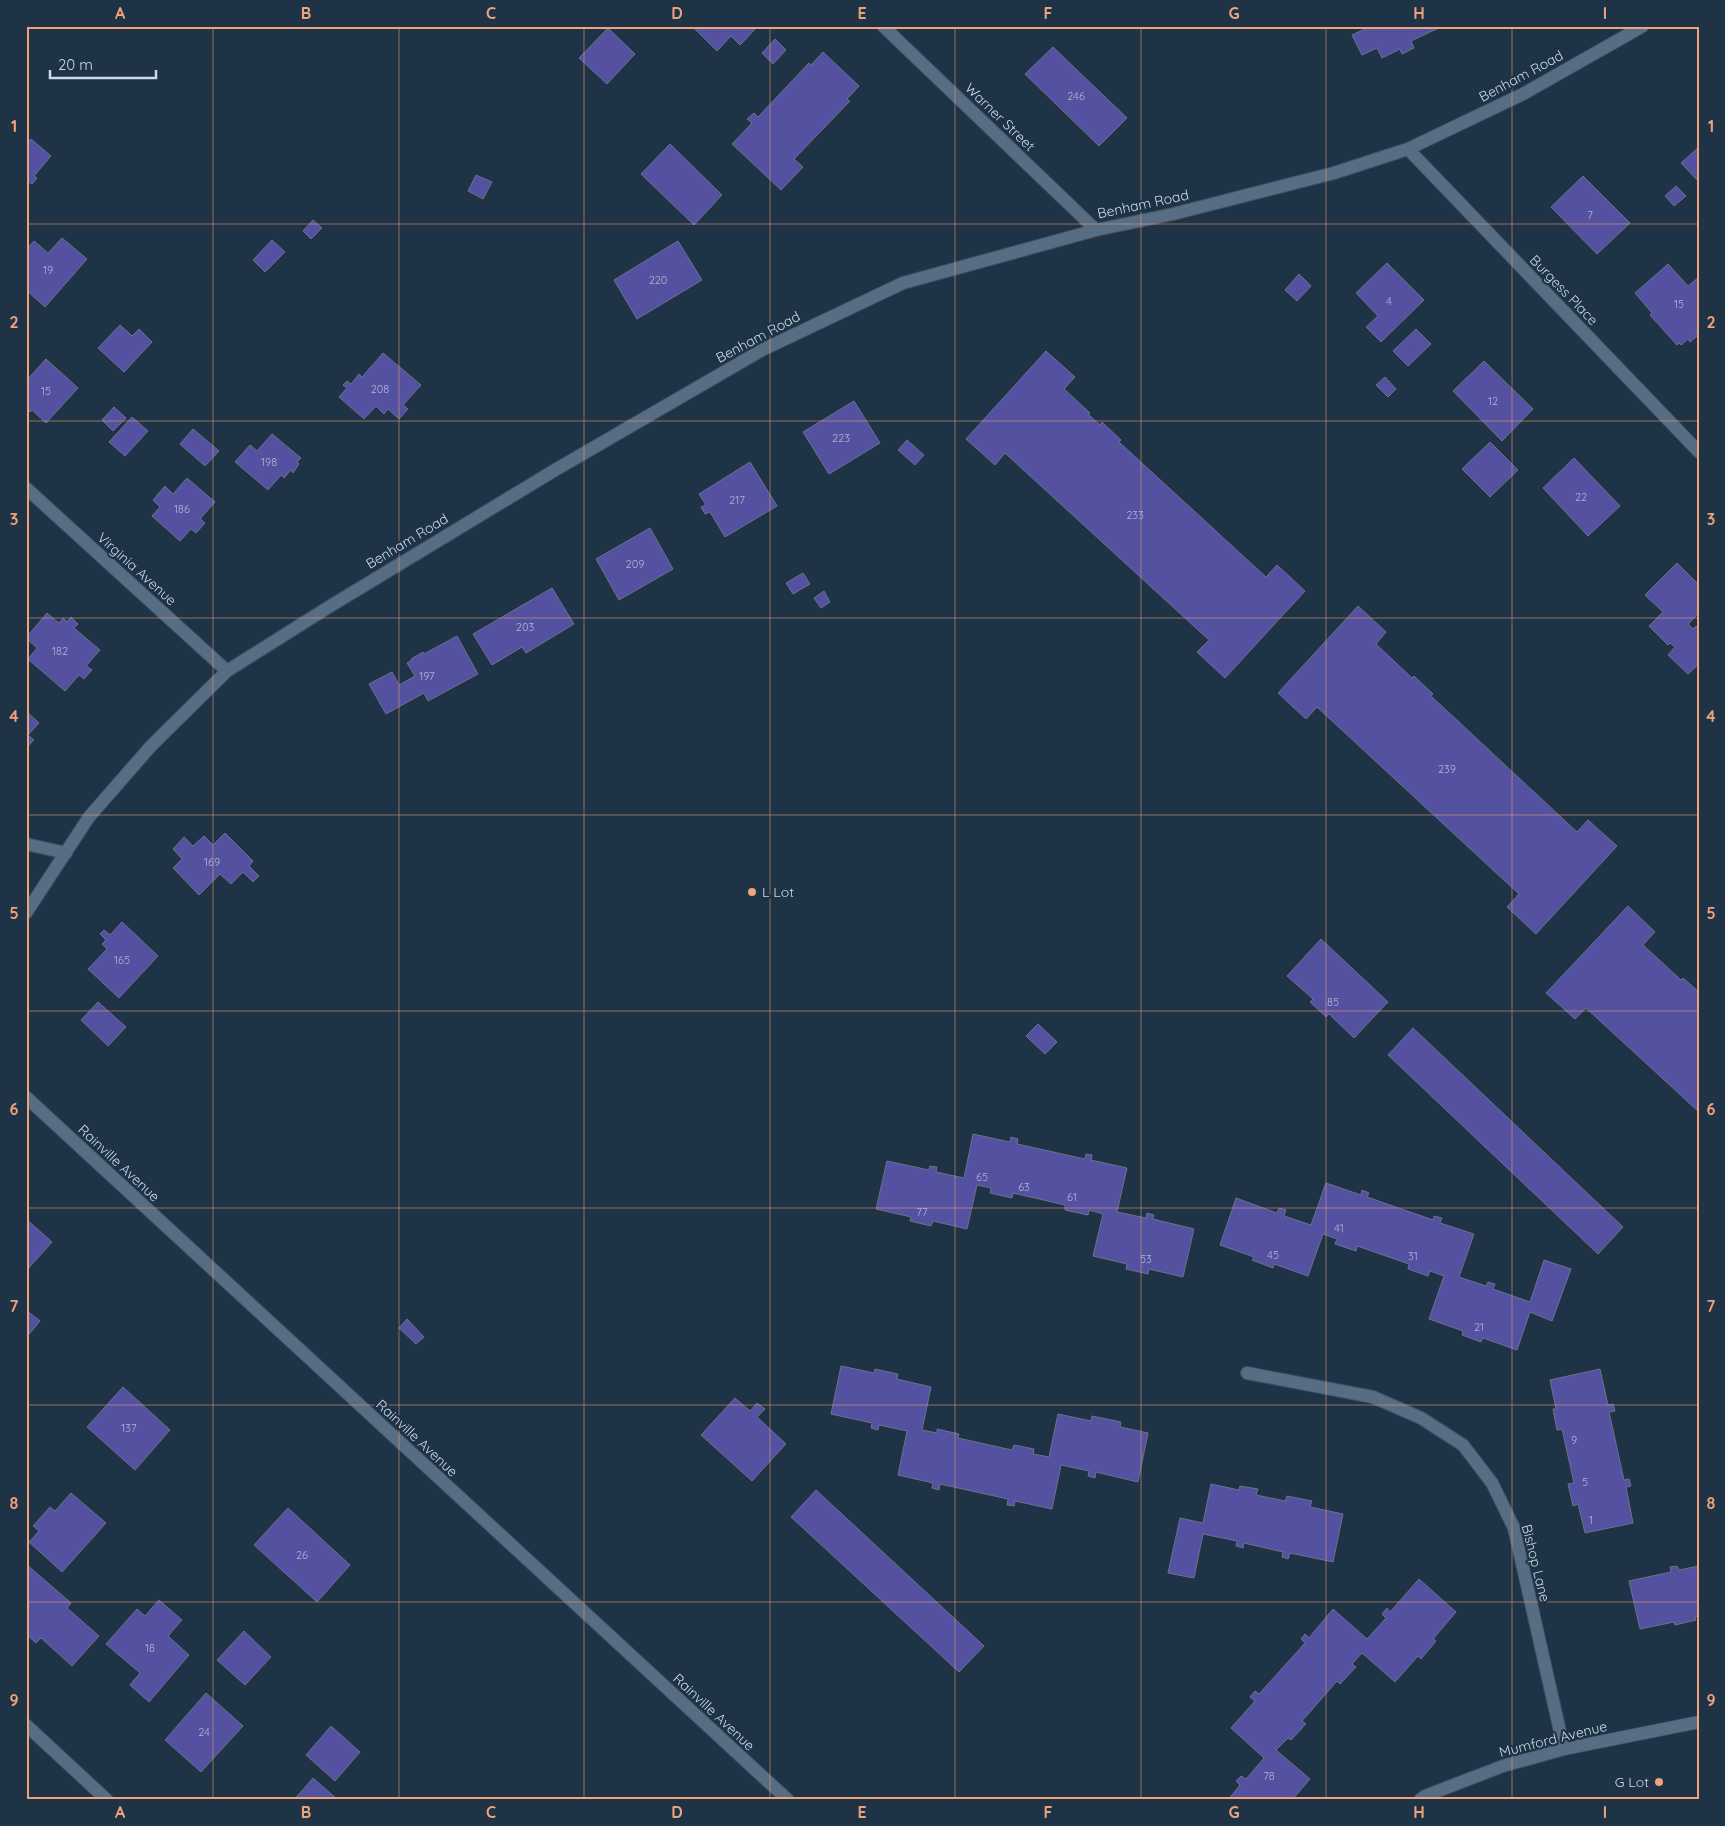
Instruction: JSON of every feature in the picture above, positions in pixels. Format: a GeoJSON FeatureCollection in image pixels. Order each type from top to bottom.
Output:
{"type":"FeatureCollection","features":[{"type":"Feature","properties":{"kind":"street","name":"Warner Street"},"geometry":{"type":"LineString","coordinates":[[883,26],[1096,230]]}},
{"type":"Feature","properties":{"kind":"street","name":"Benham Road"},"geometry":{"type":"LineString","coordinates":[[26,913],[89,817],[151,746],[227,671],[547,474],[762,350],[903,283],[1096,230],[1174,214],[1324,175],[1408,149],[1523,94],[1643,26]]}},
{"type":"Feature","properties":{"kind":"street","name":"Burgess Place"},"geometry":{"type":"LineString","coordinates":[[1408,149],[1699,452]]}},
{"type":"Feature","properties":{"kind":"street","name":"Virginia Avenue"},"geometry":{"type":"LineString","coordinates":[[26,488],[227,671]]}},
{"type":"Feature","properties":{"kind":"street"},"geometry":{"type":"LineString","coordinates":[[26,844],[66,853]]}},
{"type":"Feature","properties":{"kind":"street","name":"Rainville Avenue"},"geometry":{"type":"LineString","coordinates":[[26,1097],[788,1800]]}},
{"type":"Feature","properties":{"kind":"street","name":"Bishop Lane"},"geometry":{"type":"LineString","coordinates":[[1247,1373],[1373,1397],[1421,1418],[1463,1445],[1492,1483],[1514,1528],[1564,1749]]}},
{"type":"Feature","properties":{"kind":"street","name":"Mumford Avenue"},"geometry":{"type":"LineString","coordinates":[[1420,1800],[1425,1796],[1503,1766],[1564,1749],[1699,1722]]}},
{"type":"Feature","properties":{"kind":"street"},"geometry":{"type":"LineString","coordinates":[[26,1725],[107,1800]]}},
{"type":"Feature","properties":{"kind":"building"},"geometry":{"type":"Polygon","coordinates":[[[692,26],[758,26],[740,45],[731,36],[717,51],[692,26]]]}},
{"type":"Feature","properties":{"kind":"building"},"geometry":{"type":"Polygon","coordinates":[[[1366,26],[1443,26],[1411,41],[1414,48],[1402,54],[1400,49],[1382,58],[1377,48],[1362,55],[1352,35],[1367,28],[1366,26]]]}},
{"type":"Feature","properties":{"kind":"building"},"geometry":{"type":"Polygon","coordinates":[[[608,28],[635,54],[607,84],[579,58],[608,28]]]}},
{"type":"Feature","properties":{"kind":"building"},"geometry":{"type":"Polygon","coordinates":[[[775,39],[786,50],[773,64],[762,53],[775,39]]]}},
{"type":"Feature","properties":{"kind":"building"},"geometry":{"type":"Polygon","coordinates":[[[1053,47],[1127,118],[1099,146],[1025,74],[1053,47]]]}},
{"type":"Feature","properties":{"kind":"building"},"geometry":{"type":"Polygon","coordinates":[[[823,52],[859,86],[847,99],[850,101],[794,159],[803,167],[781,190],[732,144],[752,123],[747,119],[754,113],[758,117],[809,63],[811,65],[823,52]]]}},
{"type":"Feature","properties":{"kind":"building"},"geometry":{"type":"Polygon","coordinates":[[[31,139],[51,156],[34,176],[37,178],[32,184],[29,182],[26,185],[26,145],[31,139]]]}},
{"type":"Feature","properties":{"kind":"building"},"geometry":{"type":"Polygon","coordinates":[[[670,144],[722,195],[694,225],[641,174],[670,144]]]}},
{"type":"Feature","properties":{"kind":"building"},"geometry":{"type":"Polygon","coordinates":[[[1699,147],[1699,182],[1681,163],[1699,147]]]}},
{"type":"Feature","properties":{"kind":"building"},"geometry":{"type":"Polygon","coordinates":[[[476,175],[492,182],[483,199],[468,191],[476,175]]]}},
{"type":"Feature","properties":{"kind":"building"},"geometry":{"type":"Polygon","coordinates":[[[1583,176],[1630,223],[1597,254],[1551,207],[1583,176]]]}},
{"type":"Feature","properties":{"kind":"building"},"geometry":{"type":"Polygon","coordinates":[[[1676,186],[1686,196],[1674,206],[1665,196],[1676,186]]]}},
{"type":"Feature","properties":{"kind":"building"},"geometry":{"type":"Polygon","coordinates":[[[313,220],[322,228],[311,239],[303,231],[313,220]]]}},
{"type":"Feature","properties":{"kind":"building"},"geometry":{"type":"Polygon","coordinates":[[[62,238],[87,259],[45,307],[26,290],[26,250],[34,241],[48,253],[62,238]]]}},
{"type":"Feature","properties":{"kind":"building"},"geometry":{"type":"Polygon","coordinates":[[[272,240],[285,252],[265,272],[253,260],[272,240]]]}},
{"type":"Feature","properties":{"kind":"building"},"geometry":{"type":"Polygon","coordinates":[[[678,241],[702,280],[637,319],[614,280],[678,241]]]}},
{"type":"Feature","properties":{"kind":"building"},"geometry":{"type":"Polygon","coordinates":[[[1387,263],[1424,300],[1381,342],[1366,327],[1378,316],[1356,293],[1387,263]]]}},
{"type":"Feature","properties":{"kind":"building"},"geometry":{"type":"Polygon","coordinates":[[[1668,264],[1688,286],[1699,277],[1699,330],[1696,332],[1698,335],[1690,342],[1688,339],[1681,345],[1679,343],[1677,345],[1650,315],[1652,313],[1635,293],[1668,264]]]}},
{"type":"Feature","properties":{"kind":"building"},"geometry":{"type":"Polygon","coordinates":[[[1299,274],[1311,286],[1297,301],[1285,290],[1299,274]]]}},
{"type":"Feature","properties":{"kind":"building"},"geometry":{"type":"Polygon","coordinates":[[[120,325],[132,336],[139,329],[152,342],[124,372],[98,348],[120,325]]]}},
{"type":"Feature","properties":{"kind":"building"},"geometry":{"type":"Polygon","coordinates":[[[1416,329],[1431,344],[1408,366],[1393,351],[1416,329]]]}},
{"type":"Feature","properties":{"kind":"building"},"geometry":{"type":"Polygon","coordinates":[[[1046,351],[1075,377],[1064,389],[1090,413],[1088,414],[1100,425],[1102,422],[1121,440],[1119,442],[1266,577],[1277,565],[1305,591],[1225,678],[1197,652],[1209,640],[1005,453],[995,465],[966,439],[1046,351]]]}},
{"type":"Feature","properties":{"kind":"building"},"geometry":{"type":"Polygon","coordinates":[[[383,353],[421,385],[403,405],[408,409],[399,419],[388,409],[384,414],[376,406],[364,419],[339,397],[347,388],[343,385],[347,381],[351,384],[359,374],[362,377],[383,353]]]}},
{"type":"Feature","properties":{"kind":"building"},"geometry":{"type":"Polygon","coordinates":[[[46,359],[78,388],[46,423],[32,410],[30,412],[26,408],[26,381],[46,359]]]}},
{"type":"Feature","properties":{"kind":"building"},"geometry":{"type":"Polygon","coordinates":[[[1484,361],[1533,409],[1502,441],[1453,391],[1484,361]]]}},
{"type":"Feature","properties":{"kind":"building"},"geometry":{"type":"Polygon","coordinates":[[[1385,377],[1396,389],[1388,397],[1376,385],[1385,377]]]}},
{"type":"Feature","properties":{"kind":"building"},"geometry":{"type":"Polygon","coordinates":[[[854,401],[880,443],[829,474],[803,432],[854,401]]]}},
{"type":"Feature","properties":{"kind":"building"},"geometry":{"type":"Polygon","coordinates":[[[114,407],[126,418],[113,431],[102,420],[114,407]]]}},
{"type":"Feature","properties":{"kind":"building"},"geometry":{"type":"Polygon","coordinates":[[[132,417],[148,431],[125,456],[109,442],[132,417]]]}},
{"type":"Feature","properties":{"kind":"building"},"geometry":{"type":"Polygon","coordinates":[[[193,429],[219,451],[205,466],[180,444],[193,429]]]}},
{"type":"Feature","properties":{"kind":"building"},"geometry":{"type":"Polygon","coordinates":[[[272,434],[301,458],[297,462],[299,464],[293,473],[291,470],[284,478],[281,475],[268,490],[235,462],[250,445],[257,451],[272,434]]]}},
{"type":"Feature","properties":{"kind":"building"},"geometry":{"type":"Polygon","coordinates":[[[907,440],[924,455],[915,465],[898,450],[907,440]]]}},
{"type":"Feature","properties":{"kind":"building"},"geometry":{"type":"Polygon","coordinates":[[[1490,442],[1518,470],[1490,497],[1462,469],[1490,442]]]}},
{"type":"Feature","properties":{"kind":"building"},"geometry":{"type":"Polygon","coordinates":[[[1574,458],[1620,506],[1588,536],[1543,488],[1574,458]]]}},
{"type":"Feature","properties":{"kind":"building"},"geometry":{"type":"Polygon","coordinates":[[[750,462],[777,506],[725,537],[710,512],[705,514],[701,507],[706,505],[699,494],[750,462]]]}},
{"type":"Feature","properties":{"kind":"building"},"geometry":{"type":"Polygon","coordinates":[[[187,478],[215,502],[200,519],[205,523],[196,533],[191,529],[180,541],[152,516],[160,507],[153,500],[165,486],[173,494],[187,478]]]}},
{"type":"Feature","properties":{"kind":"building"},"geometry":{"type":"Polygon","coordinates":[[[650,528],[673,569],[619,600],[596,559],[650,528]]]}},
{"type":"Feature","properties":{"kind":"building"},"geometry":{"type":"Polygon","coordinates":[[[1677,563],[1699,585],[1699,613],[1688,624],[1693,629],[1696,626],[1699,629],[1699,664],[1688,674],[1668,655],[1675,647],[1670,643],[1668,645],[1649,626],[1663,612],[1645,595],[1677,563]]]}},
{"type":"Feature","properties":{"kind":"building"},"geometry":{"type":"Polygon","coordinates":[[[803,573],[810,584],[793,594],[786,583],[803,573]]]}},
{"type":"Feature","properties":{"kind":"building"},"geometry":{"type":"Polygon","coordinates":[[[552,588],[574,624],[526,653],[522,647],[492,665],[473,634],[552,588]]]}},
{"type":"Feature","properties":{"kind":"building"},"geometry":{"type":"Polygon","coordinates":[[[824,591],[830,602],[821,608],[814,598],[824,591]]]}},
{"type":"Feature","properties":{"kind":"building"},"geometry":{"type":"Polygon","coordinates":[[[1358,606],[1386,632],[1376,644],[1412,678],[1414,676],[1433,694],[1431,696],[1577,832],[1588,820],[1617,846],[1536,934],[1507,907],[1519,894],[1317,707],[1306,719],[1278,693],[1358,606]]]}},
{"type":"Feature","properties":{"kind":"building"},"geometry":{"type":"Polygon","coordinates":[[[47,613],[59,623],[63,618],[67,622],[71,617],[78,624],[74,628],[100,650],[86,666],[92,670],[84,679],[79,675],[65,691],[29,660],[26,662],[26,655],[29,658],[37,648],[26,638],[47,613]]]}},
{"type":"Feature","properties":{"kind":"building"},"geometry":{"type":"Polygon","coordinates":[[[457,636],[478,674],[428,701],[424,693],[386,714],[369,684],[392,672],[399,685],[415,676],[407,663],[411,659],[457,636]]]}},
{"type":"Feature","properties":{"kind":"building"},"geometry":{"type":"Polygon","coordinates":[[[26,711],[39,723],[28,735],[34,740],[26,748],[26,711]]]}},
{"type":"Feature","properties":{"kind":"building"},"geometry":{"type":"Polygon","coordinates":[[[225,833],[253,861],[249,866],[259,876],[253,882],[243,872],[231,884],[220,874],[199,895],[173,868],[182,859],[173,849],[184,837],[193,846],[204,836],[213,845],[225,833]]]}},
{"type":"Feature","properties":{"kind":"building"},"geometry":{"type":"Polygon","coordinates":[[[1628,906],[1655,932],[1643,945],[1681,980],[1683,978],[1699,992],[1699,1112],[1586,1008],[1575,1019],[1546,993],[1628,906]]]}},
{"type":"Feature","properties":{"kind":"building"},"geometry":{"type":"Polygon","coordinates":[[[122,922],[158,956],[119,998],[88,969],[107,949],[102,944],[106,940],[100,934],[104,930],[110,935],[122,922]]]}},
{"type":"Feature","properties":{"kind":"building"},"geometry":{"type":"Polygon","coordinates":[[[1321,939],[1388,1002],[1354,1038],[1329,1014],[1326,1017],[1310,1002],[1313,999],[1287,976],[1321,939]]]}},
{"type":"Feature","properties":{"kind":"building"},"geometry":{"type":"Polygon","coordinates":[[[98,1002],[126,1027],[108,1046],[81,1020],[98,1002]]]}},
{"type":"Feature","properties":{"kind":"building"},"geometry":{"type":"Polygon","coordinates":[[[1038,1024],[1057,1042],[1045,1054],[1026,1036],[1038,1024]]]}},
{"type":"Feature","properties":{"kind":"building"},"geometry":{"type":"Polygon","coordinates":[[[1413,1028],[1623,1227],[1598,1254],[1388,1055],[1413,1028]]]}},
{"type":"Feature","properties":{"kind":"building"},"geometry":{"type":"Polygon","coordinates":[[[973,1134],[1010,1142],[1011,1137],[1018,1139],[1017,1144],[1085,1159],[1086,1154],[1092,1155],[1091,1160],[1127,1168],[1117,1212],[1146,1218],[1147,1213],[1154,1215],[1153,1219],[1194,1229],[1183,1277],[1149,1269],[1148,1274],[1126,1269],[1127,1264],[1093,1256],[1103,1214],[1089,1210],[1088,1215],[1065,1210],[1065,1205],[1013,1193],[1012,1198],[990,1193],[991,1188],[977,1185],[967,1229],[933,1221],[931,1226],[910,1221],[911,1217],[876,1209],[887,1161],[929,1170],[930,1166],[937,1167],[936,1172],[964,1178],[973,1134]]]}},
{"type":"Feature","properties":{"kind":"building"},"geometry":{"type":"Polygon","coordinates":[[[1326,1183],[1361,1195],[1362,1190],[1369,1193],[1367,1197],[1433,1220],[1434,1216],[1442,1218],[1440,1223],[1474,1234],[1459,1277],[1486,1286],[1488,1282],[1495,1284],[1493,1289],[1530,1302],[1544,1260],[1571,1269],[1552,1321],[1530,1312],[1517,1350],[1483,1338],[1481,1342],[1462,1335],[1463,1331],[1429,1319],[1444,1276],[1430,1271],[1428,1276],[1408,1269],[1409,1264],[1357,1246],[1356,1251],[1335,1244],[1337,1239],[1323,1234],[1308,1276],[1274,1264],[1273,1268],[1252,1260],[1254,1257],[1220,1245],[1236,1198],[1277,1213],[1279,1208],[1286,1210],[1284,1216],[1311,1225],[1326,1183]]]}},
{"type":"Feature","properties":{"kind":"building"},"geometry":{"type":"Polygon","coordinates":[[[26,1219],[52,1242],[26,1271],[26,1219]]]}},
{"type":"Feature","properties":{"kind":"building"},"geometry":{"type":"Polygon","coordinates":[[[26,1310],[40,1321],[26,1338],[26,1310]]]}},
{"type":"Feature","properties":{"kind":"building"},"geometry":{"type":"Polygon","coordinates":[[[407,1319],[424,1337],[416,1344],[399,1328],[407,1319]]]}},
{"type":"Feature","properties":{"kind":"building"},"geometry":{"type":"Polygon","coordinates":[[[841,1366],[874,1373],[875,1369],[898,1374],[897,1379],[931,1387],[922,1430],[937,1433],[937,1429],[959,1434],[958,1438],[1012,1450],[1014,1445],[1034,1449],[1033,1454],[1049,1457],[1058,1414],[1091,1421],[1092,1416],[1121,1422],[1120,1427],[1148,1433],[1138,1482],[1096,1472],[1095,1478],[1088,1476],[1089,1471],[1061,1465],[1052,1509],[1015,1501],[1014,1506],[1007,1505],[1008,1499],[940,1484],[939,1490],[932,1488],[933,1483],[898,1475],[907,1431],[879,1425],[878,1430],[871,1428],[872,1423],[831,1414],[841,1366]]]}},
{"type":"Feature","properties":{"kind":"building"},"geometry":{"type":"Polygon","coordinates":[[[1600,1369],[1608,1405],[1613,1404],[1615,1411],[1609,1412],[1624,1480],[1629,1479],[1631,1486],[1626,1487],[1633,1523],[1585,1533],[1578,1504],[1573,1506],[1568,1484],[1574,1483],[1562,1429],[1557,1430],[1553,1409],[1556,1409],[1550,1380],[1600,1369]]]}},
{"type":"Feature","properties":{"kind":"building"},"geometry":{"type":"Polygon","coordinates":[[[123,1387],[170,1430],[135,1470],[87,1427],[123,1387]]]}},
{"type":"Feature","properties":{"kind":"building"},"geometry":{"type":"Polygon","coordinates":[[[735,1398],[750,1411],[757,1403],[765,1409],[757,1417],[786,1444],[752,1481],[701,1435],[735,1398]]]}},
{"type":"Feature","properties":{"kind":"building"},"geometry":{"type":"Polygon","coordinates":[[[1211,1484],[1239,1490],[1240,1486],[1258,1489],[1256,1495],[1285,1501],[1287,1496],[1312,1501],[1310,1507],[1343,1514],[1333,1562],[1290,1553],[1288,1559],[1282,1557],[1283,1552],[1244,1543],[1243,1548],[1236,1546],[1237,1541],[1203,1534],[1194,1578],[1168,1573],[1180,1518],[1203,1523],[1211,1484]]]}},
{"type":"Feature","properties":{"kind":"building"},"geometry":{"type":"Polygon","coordinates":[[[816,1490],[984,1646],[959,1672],[791,1517],[816,1490]]]}},
{"type":"Feature","properties":{"kind":"building"},"geometry":{"type":"Polygon","coordinates":[[[71,1493],[106,1523],[62,1572],[29,1542],[39,1531],[33,1526],[50,1507],[55,1511],[71,1493]]]}},
{"type":"Feature","properties":{"kind":"building"},"geometry":{"type":"Polygon","coordinates":[[[288,1508],[350,1565],[317,1602],[254,1545],[288,1508]]]}},
{"type":"Feature","properties":{"kind":"building"},"geometry":{"type":"Polygon","coordinates":[[[26,1564],[71,1603],[67,1608],[99,1636],[72,1666],[41,1638],[36,1643],[26,1634],[26,1564]]]}},
{"type":"Feature","properties":{"kind":"building"},"geometry":{"type":"Polygon","coordinates":[[[1677,1566],[1679,1570],[1699,1566],[1699,1616],[1695,1617],[1696,1620],[1675,1625],[1674,1622],[1640,1629],[1629,1581],[1671,1572],[1670,1567],[1677,1566]]]}},
{"type":"Feature","properties":{"kind":"building"},"geometry":{"type":"Polygon","coordinates":[[[1419,1579],[1456,1612],[1433,1639],[1436,1641],[1421,1659],[1418,1656],[1395,1682],[1362,1653],[1352,1664],[1356,1667],[1340,1684],[1337,1681],[1302,1721],[1306,1724],[1291,1740],[1288,1738],[1276,1750],[1310,1779],[1292,1800],[1228,1800],[1240,1785],[1236,1781],[1241,1776],[1246,1779],[1264,1758],[1231,1728],[1255,1701],[1250,1697],[1255,1691],[1259,1694],[1305,1643],[1301,1639],[1305,1634],[1309,1638],[1333,1609],[1367,1639],[1386,1618],[1382,1614],[1387,1608],[1390,1612],[1419,1579]]]}},
{"type":"Feature","properties":{"kind":"building"},"geometry":{"type":"Polygon","coordinates":[[[159,1600],[182,1620],[168,1636],[189,1655],[149,1702],[130,1685],[140,1673],[106,1644],[137,1609],[145,1616],[159,1600]]]}},
{"type":"Feature","properties":{"kind":"building"},"geometry":{"type":"Polygon","coordinates":[[[244,1631],[271,1657],[245,1685],[217,1660],[244,1631]]]}},
{"type":"Feature","properties":{"kind":"building"},"geometry":{"type":"Polygon","coordinates":[[[206,1693],[243,1726],[201,1772],[165,1740],[206,1693]]]}},
{"type":"Feature","properties":{"kind":"building"},"geometry":{"type":"Polygon","coordinates":[[[331,1726],[360,1752],[335,1781],[306,1755],[331,1726]]]}},
{"type":"Feature","properties":{"kind":"building"},"geometry":{"type":"Polygon","coordinates":[[[313,1778],[338,1800],[294,1800],[313,1778]]]}},
{"type":"Feature","properties":{"kind":"place","name":"L Lot"},"geometry":{"type":"Point","coordinates":[752,892]}},
{"type":"Feature","properties":{"kind":"place","name":"G Lot"},"geometry":{"type":"Point","coordinates":[1659,1782]}}]}
